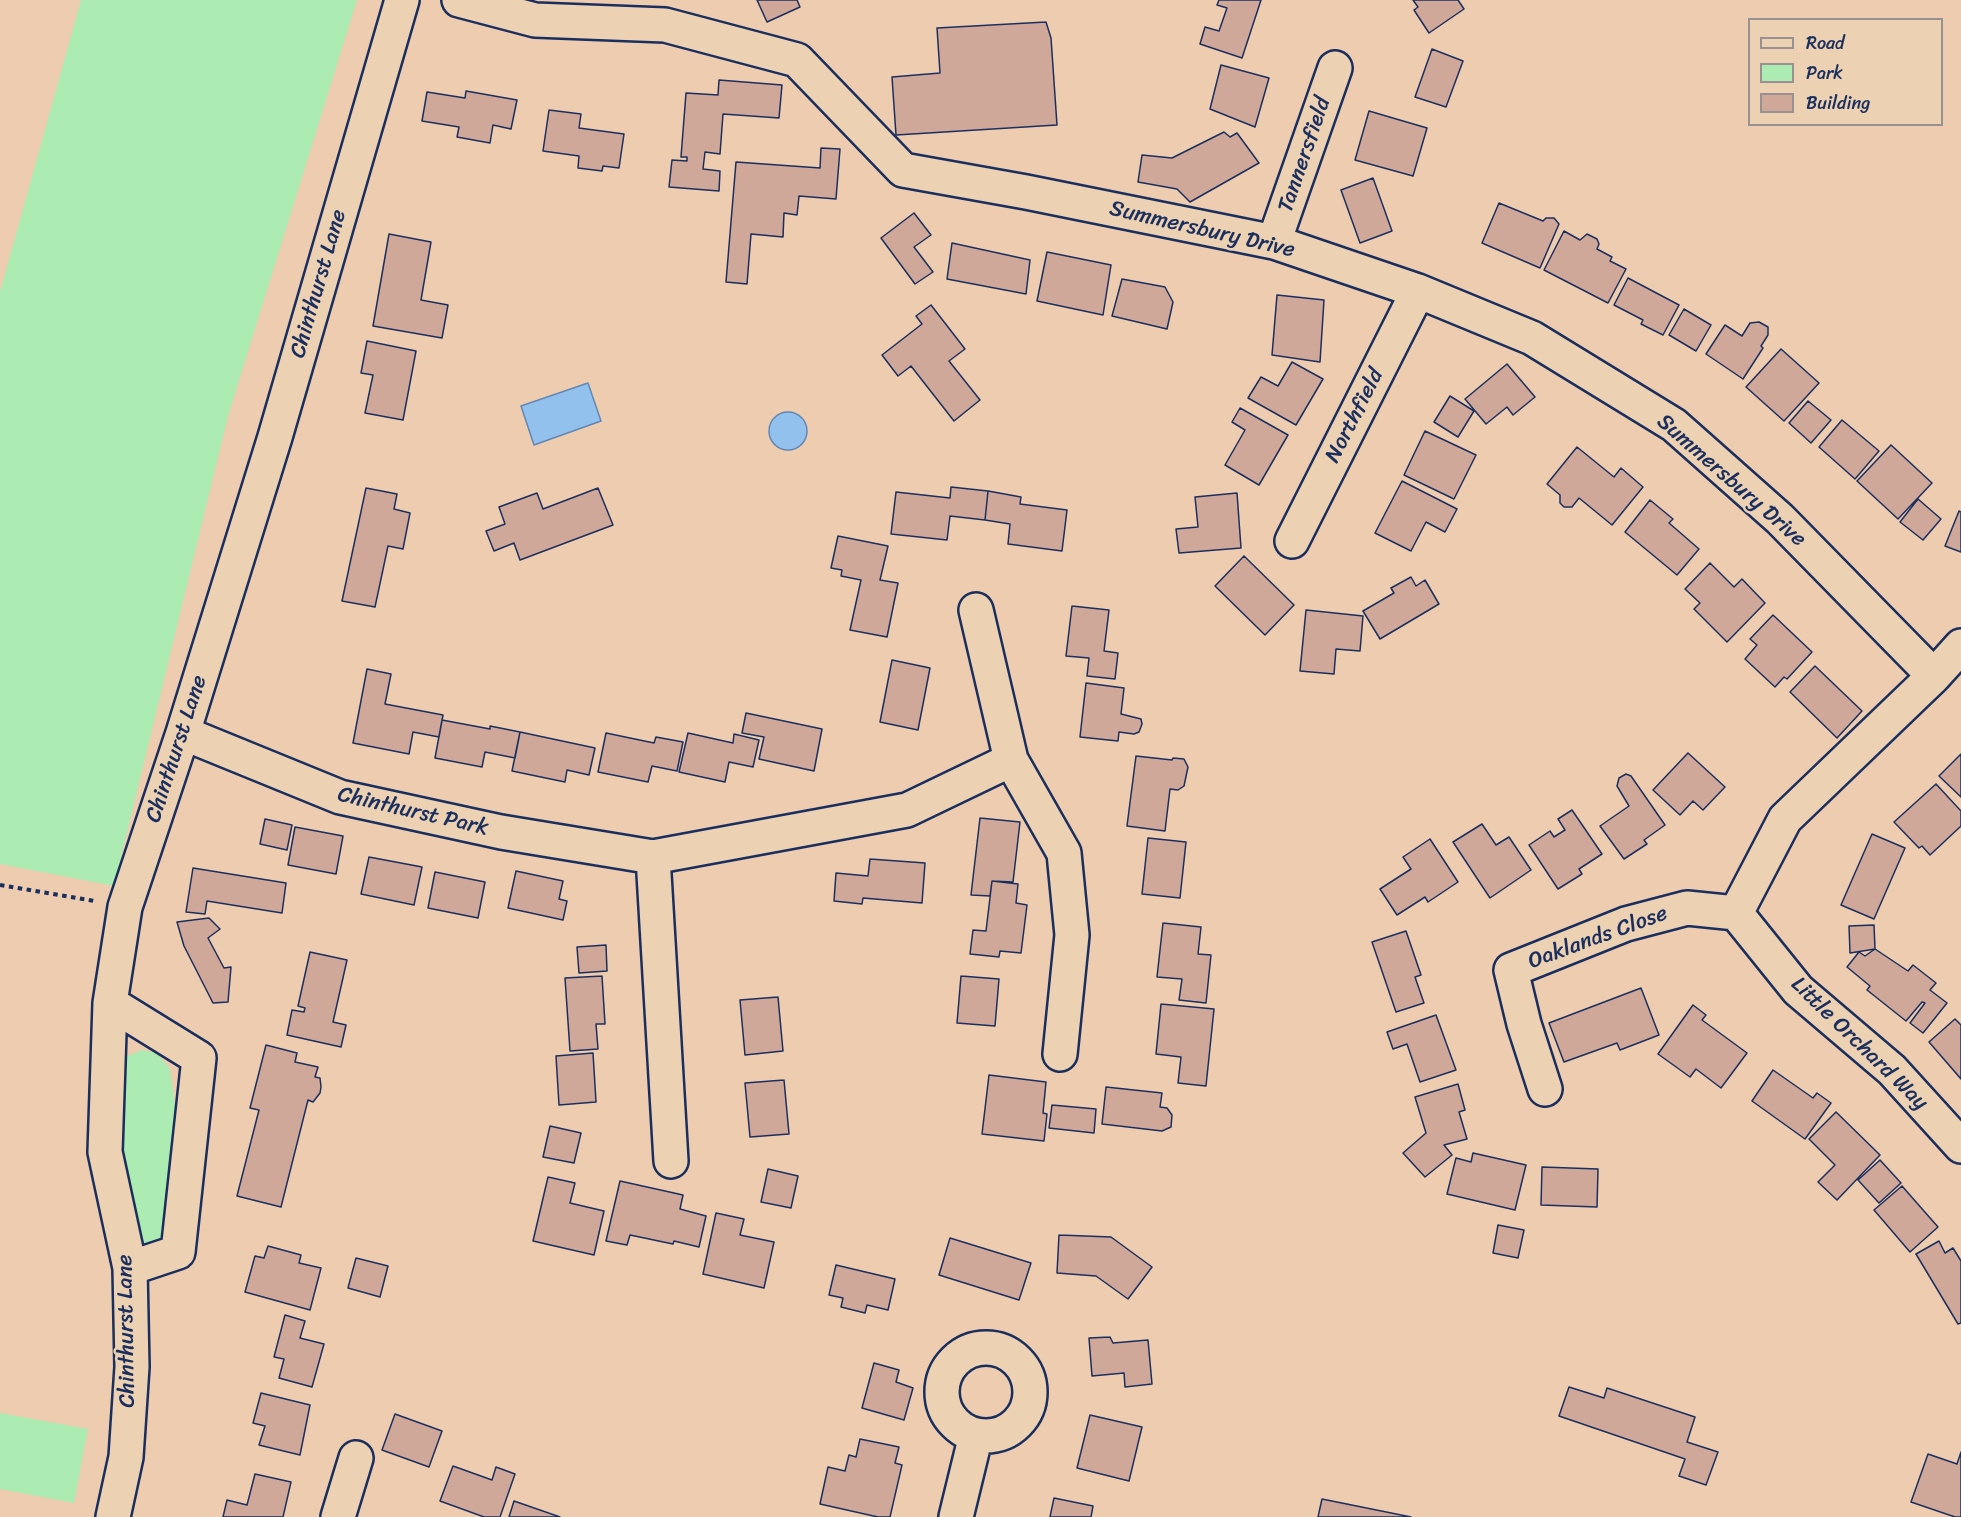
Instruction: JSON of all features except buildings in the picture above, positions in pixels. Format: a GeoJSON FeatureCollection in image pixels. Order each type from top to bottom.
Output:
{"type":"FeatureCollection","features":[{"type":"Feature","properties":{"kind":"street","name":"Chinthurst Lane"},"geometry":{"type":"LineString","coordinates":[[113,1517],[126,1457],[132,1367],[130,1268],[105,1152],[110,1003],[125,907],[183,733],[275,437],[402,0]]}},
{"type":"Feature","properties":{"kind":"street","name":"Summersbury Drive"},"geometry":{"type":"LineString","coordinates":[[459,0],[536,20],[668,12],[797,60],[903,170],[1026,192],[1274,242],[1418,291],[1532,338],[1674,425],[1780,519],[1934,676]]}},
{"type":"Feature","properties":{"kind":"street","name":"Tannersfield"},"geometry":{"type":"LineString","coordinates":[[1274,242],[1335,69]]}},
{"type":"Feature","properties":{"kind":"street","name":"Northfield"},"geometry":{"type":"LineString","coordinates":[[1292,541],[1418,291]]}},
{"type":"Feature","properties":{"kind":"street"},"geometry":{"type":"LineString","coordinates":[[976,610],[1011,759],[1064,853],[1072,935],[1060,1054]]}},
{"type":"Feature","properties":{"kind":"street"},"geometry":{"type":"LineString","coordinates":[[1736,913],[1785,819],[1934,676],[1961,646]]}},
{"type":"Feature","properties":{"kind":"street","name":"Chinthurst Park"},"geometry":{"type":"LineString","coordinates":[[183,733],[340,797],[501,832],[653,857],[907,810],[1011,759]]}},
{"type":"Feature","properties":{"kind":"street"},"geometry":{"type":"LineString","coordinates":[[653,857],[671,1161]]}},
{"type":"Feature","properties":{"kind":"street","name":"Oaklands Close"},"geometry":{"type":"LineString","coordinates":[[1545,1089],[1524,1024],[1511,970],[1626,924],[1687,908],[1736,913]]}},
{"type":"Feature","properties":{"kind":"street","name":"Little Orchard Way"},"geometry":{"type":"LineString","coordinates":[[1736,913],[1798,990],[1892,1070],[1961,1146]]}},
{"type":"Feature","properties":{"kind":"street"},"geometry":{"type":"LineString","coordinates":[[110,1003],[199,1058],[178,1252],[130,1268]]}},
{"type":"Feature","properties":{"kind":"street"},"geometry":{"type":"LineString","coordinates":[[956,1517],[976,1435]]}},
{"type":"Feature","properties":{"kind":"street"},"geometry":{"type":"LineString","coordinates":[[339,1517],[356,1458]]}},
{"type":"Feature","properties":{"kind":"path"},"geometry":{"type":"LineString","coordinates":[[0,885],[125,907]]}},
{"type":"Feature","properties":{"kind":"green space"},"geometry":{"type":"Polygon","coordinates":[[[81,0],[357,0],[228,416],[114,886],[0,864],[0,292],[81,0]]]}},
{"type":"Feature","properties":{"kind":"green space"},"geometry":{"type":"Polygon","coordinates":[[[142,1050],[157,1053],[170,1069],[177,1118],[171,1235],[149,1253],[127,1234],[120,1086],[125,1057],[142,1050]]]}},
{"type":"Feature","properties":{"kind":"green space"},"geometry":{"type":"Polygon","coordinates":[[[0,1413],[88,1429],[74,1503],[0,1489],[0,1413]]]}},
{"type":"Feature","properties":{"kind":"water"},"geometry":{"type":"Polygon","coordinates":[[[588,383],[601,421],[534,445],[521,406],[588,383]]]}},
{"type":"Feature","properties":{"kind":"water"},"geometry":{"type":"Polygon","coordinates":[[[788,412],[802,417],[807,431],[802,445],[788,450],[774,445],[769,431],[774,417],[788,412]]]}}]}
